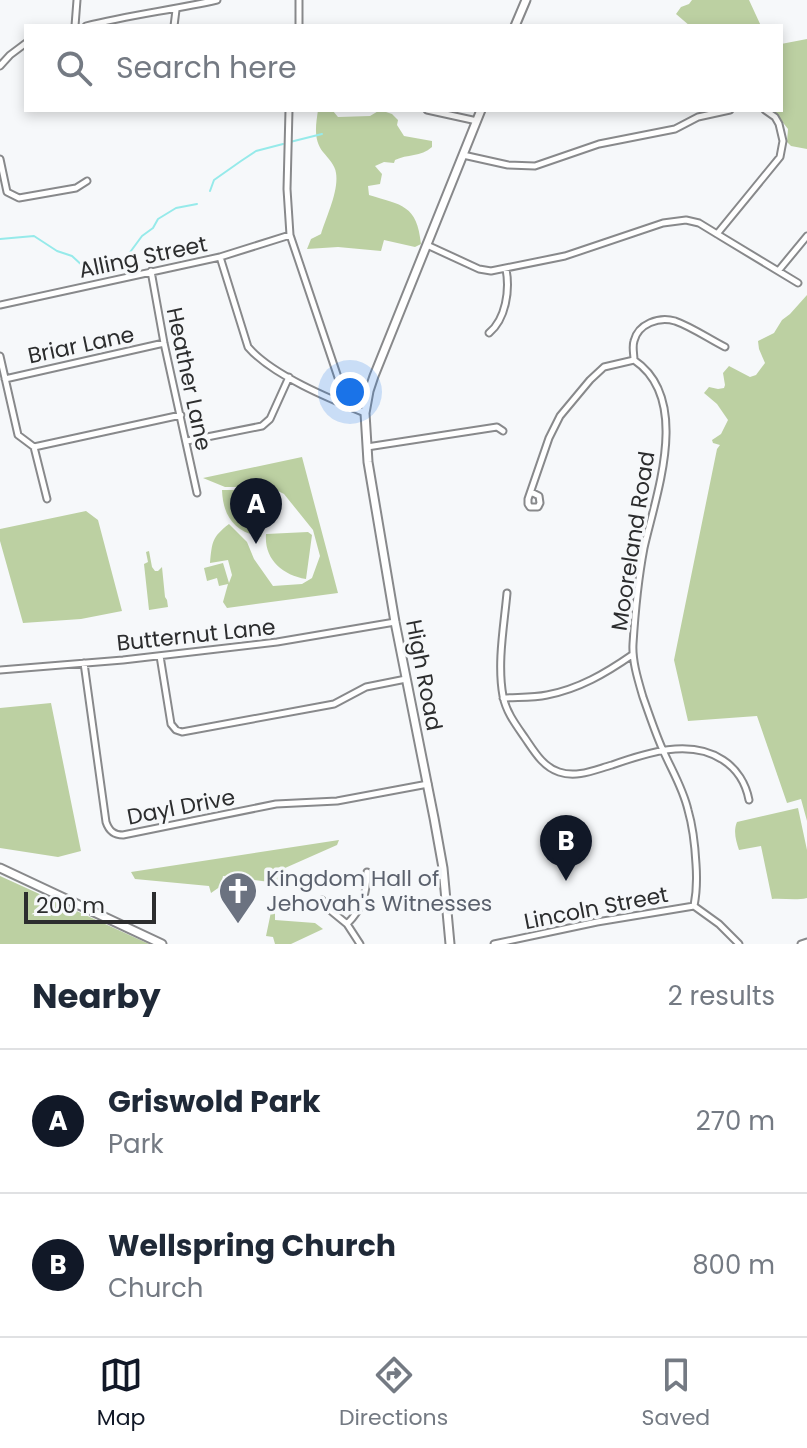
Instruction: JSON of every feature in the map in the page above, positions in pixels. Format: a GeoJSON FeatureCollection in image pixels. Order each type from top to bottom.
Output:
{"type":"FeatureCollection","features":[{"type":"Feature","properties":{"kind":"main road"},"geometry":{"type":"LineString","coordinates":[[516,24],[526,0]]}},
{"type":"Feature","properties":{"kind":"main road","name":"High Road"},"geometry":{"type":"LineString","coordinates":[[450,944],[443,868],[395,622],[366,447],[365,413],[374,376],[480,112]]}},
{"type":"Feature","properties":{"kind":"main road"},"geometry":{"type":"LineString","coordinates":[[0,868],[162,944]]}},
{"type":"Feature","properties":{"kind":"street"},"geometry":{"type":"LineString","coordinates":[[75,24],[77,0]]}},
{"type":"Feature","properties":{"kind":"street"},"geometry":{"type":"LineString","coordinates":[[94,24],[217,0]]}},
{"type":"Feature","properties":{"kind":"street"},"geometry":{"type":"LineString","coordinates":[[299,0],[299,24]]}},
{"type":"Feature","properties":{"kind":"street"},"geometry":{"type":"LineString","coordinates":[[174,24],[176,10]]}},
{"type":"Feature","properties":{"kind":"street"},"geometry":{"type":"LineString","coordinates":[[0,66],[24,44]]}},
{"type":"Feature","properties":{"kind":"street"},"geometry":{"type":"LineString","coordinates":[[289,112],[287,177],[290,235],[348,407]]}},
{"type":"Feature","properties":{"kind":"street"},"geometry":{"type":"LineString","coordinates":[[436,112],[477,121]]}},
{"type":"Feature","properties":{"kind":"street"},"geometry":{"type":"LineString","coordinates":[[463,155],[508,165],[535,166],[599,144],[675,129],[698,117],[721,112]]}},
{"type":"Feature","properties":{"kind":"street"},"geometry":{"type":"LineString","coordinates":[[717,234],[780,157],[783,141],[779,124],[768,112]]}},
{"type":"Feature","properties":{"kind":"street"},"geometry":{"type":"LineString","coordinates":[[0,159],[7,192],[19,198],[77,188],[87,181]]}},
{"type":"Feature","properties":{"kind":"street"},"geometry":{"type":"LineString","coordinates":[[427,245],[479,269],[491,271],[565,256],[663,223],[686,220],[699,223],[798,283]]}},
{"type":"Feature","properties":{"kind":"street","name":"Alling Street"},"geometry":{"type":"LineString","coordinates":[[0,305],[220,257],[290,235]]}},
{"type":"Feature","properties":{"kind":"street"},"geometry":{"type":"LineString","coordinates":[[779,270],[807,236]]}},
{"type":"Feature","properties":{"kind":"street"},"geometry":{"type":"LineString","coordinates":[[220,257],[248,347],[258,359],[365,413]]}},
{"type":"Feature","properties":{"kind":"street"},"geometry":{"type":"LineString","coordinates":[[489,333],[498,322],[508,293],[506,269]]}},
{"type":"Feature","properties":{"kind":"street","name":"Heather Lane"},"geometry":{"type":"LineString","coordinates":[[151,271],[197,493]]}},
{"type":"Feature","properties":{"kind":"street"},"geometry":{"type":"LineString","coordinates":[[531,492],[549,438],[560,416],[604,367],[634,360],[635,337],[648,324],[659,320],[675,321],[725,347]]}},
{"type":"Feature","properties":{"kind":"street","name":"Briar Lane"},"geometry":{"type":"LineString","coordinates":[[5,379],[164,343]]}},
{"type":"Feature","properties":{"kind":"street"},"geometry":{"type":"LineString","coordinates":[[0,356],[18,435],[34,447],[47,499]]}},
{"type":"Feature","properties":{"kind":"street","name":"Mooreland Road"},"geometry":{"type":"LineString","coordinates":[[634,360],[654,378],[659,389],[665,416],[665,435],[663,473],[644,547],[637,590],[632,655],[649,717],[688,807],[695,849],[697,892],[694,906]]}},
{"type":"Feature","properties":{"kind":"street"},"geometry":{"type":"LineString","coordinates":[[187,441],[262,426],[270,419],[289,377]]}},
{"type":"Feature","properties":{"kind":"street"},"geometry":{"type":"LineString","coordinates":[[34,447],[181,415]]}},
{"type":"Feature","properties":{"kind":"street"},"geometry":{"type":"LineString","coordinates":[[366,447],[497,427],[503,431]]}},
{"type":"Feature","properties":{"kind":"street"},"geometry":{"type":"LineString","coordinates":[[507,593],[502,659],[503,698],[505,707],[540,759],[555,771],[570,775],[585,774],[662,750],[701,751],[718,757],[736,771],[748,791],[749,800]]}},
{"type":"Feature","properties":{"kind":"street","name":"Butternut Lane"},"geometry":{"type":"LineString","coordinates":[[0,670],[160,656],[307,638],[395,622]]}},
{"type":"Feature","properties":{"kind":"street"},"geometry":{"type":"LineString","coordinates":[[503,698],[545,696],[568,690],[590,681],[632,655]]}},
{"type":"Feature","properties":{"kind":"street"},"geometry":{"type":"LineString","coordinates":[[160,656],[171,724],[182,732],[334,704],[366,687],[406,679]]}},
{"type":"Feature","properties":{"kind":"street","name":"Dayl Drive"},"geometry":{"type":"LineString","coordinates":[[84,663],[106,822],[108,829],[116,835],[276,804],[337,801],[428,784]]}},
{"type":"Feature","properties":{"kind":"street"},"geometry":{"type":"LineString","coordinates":[[347,924],[364,900],[367,872]]}},
{"type":"Feature","properties":{"kind":"street"},"geometry":{"type":"LineString","coordinates":[[322,900],[347,924],[360,944]]}},
{"type":"Feature","properties":{"kind":"street","name":"Lincoln Street"},"geometry":{"type":"LineString","coordinates":[[494,944],[694,906],[739,944]]}},
{"type":"Feature","properties":{"kind":"street"},"geometry":{"type":"LineString","coordinates":[[801,944],[807,942]]}},
{"type":"Feature","properties":{"kind":"green space"},"geometry":{"type":"Polygon","coordinates":[[[692,0],[749,0],[760,24],[688,24],[676,14],[681,7],[692,0]]]}},
{"type":"Feature","properties":{"kind":"green space"},"geometry":{"type":"Polygon","coordinates":[[[807,39],[807,149],[791,146],[787,142],[788,129],[775,112],[783,112],[783,44],[807,39]]]}},
{"type":"Feature","properties":{"kind":"green space"},"geometry":{"type":"Polygon","coordinates":[[[318,112],[334,112],[338,117],[386,112],[398,120],[397,125],[404,136],[432,141],[432,147],[423,152],[400,158],[394,163],[384,162],[375,166],[382,174],[380,184],[368,186],[369,195],[399,205],[411,214],[416,221],[421,244],[415,247],[384,240],[381,251],[338,247],[307,249],[311,239],[321,234],[336,180],[334,167],[323,152],[316,132],[318,112]]]}},
{"type":"Feature","properties":{"kind":"green space"},"geometry":{"type":"Polygon","coordinates":[[[807,295],[807,821],[801,799],[787,803],[757,716],[688,721],[674,660],[720,445],[712,440],[721,434],[728,420],[717,404],[704,393],[709,387],[724,388],[723,373],[729,366],[750,377],[756,375],[765,363],[758,341],[774,333],[782,320],[807,295]]]}},
{"type":"Feature","properties":{"kind":"green space"},"geometry":{"type":"Polygon","coordinates":[[[302,457],[338,593],[227,608],[223,602],[228,584],[219,586],[217,578],[207,581],[204,568],[223,563],[229,583],[232,575],[228,560],[210,563],[214,540],[229,524],[247,542],[254,559],[273,586],[302,584],[312,578],[320,556],[313,530],[284,494],[270,487],[225,487],[203,478],[302,457]]]}},
{"type":"Feature","properties":{"kind":"green space"},"geometry":{"type":"Polygon","coordinates":[[[222,490],[264,490],[268,493],[270,510],[261,537],[244,531],[232,522],[225,508],[222,490]]]}},
{"type":"Feature","properties":{"kind":"green space"},"geometry":{"type":"Polygon","coordinates":[[[86,511],[98,520],[122,611],[81,619],[23,623],[0,541],[0,529],[86,511]]]}},
{"type":"Feature","properties":{"kind":"green space"},"geometry":{"type":"Polygon","coordinates":[[[308,532],[312,535],[306,579],[289,574],[276,564],[268,551],[266,534],[308,532]]]}},
{"type":"Feature","properties":{"kind":"green space"},"geometry":{"type":"Polygon","coordinates":[[[149,551],[155,571],[162,567],[168,607],[149,610],[144,564],[148,562],[146,552],[149,551]]]}},
{"type":"Feature","properties":{"kind":"green space"},"geometry":{"type":"Polygon","coordinates":[[[51,703],[81,851],[58,857],[0,848],[0,708],[51,703]]]}},
{"type":"Feature","properties":{"kind":"green space"},"geometry":{"type":"Polygon","coordinates":[[[798,808],[807,850],[807,898],[772,899],[761,846],[739,850],[736,825],[737,822],[798,808]]]}},
{"type":"Feature","properties":{"kind":"green space"},"geometry":{"type":"Polygon","coordinates":[[[339,840],[337,845],[285,868],[285,887],[270,888],[270,882],[223,876],[221,886],[211,893],[209,886],[135,879],[131,872],[339,840]]]}},
{"type":"Feature","properties":{"kind":"green space"},"geometry":{"type":"Polygon","coordinates":[[[0,876],[149,944],[0,944],[0,876]]]}},
{"type":"Feature","properties":{"kind":"green space"},"geometry":{"type":"Polygon","coordinates":[[[275,907],[275,920],[315,923],[323,929],[291,944],[275,944],[273,937],[266,936],[275,907]]]}},
{"type":"Feature","properties":{"kind":"waterway"},"geometry":{"type":"LineString","coordinates":[[290,142],[322,134]]}},
{"type":"Feature","properties":{"kind":"waterway"},"geometry":{"type":"LineString","coordinates":[[210,191],[214,180],[256,151],[283,144]]}},
{"type":"Feature","properties":{"kind":"waterway"},"geometry":{"type":"LineString","coordinates":[[128,255],[158,219],[176,208],[197,204]]}},
{"type":"Feature","properties":{"kind":"waterway"},"geometry":{"type":"LineString","coordinates":[[0,239],[34,236],[57,251],[72,256],[85,268]]}},
{"type":"Feature","properties":{"kind":"waterway"},"geometry":{"type":"LineString","coordinates":[[106,268],[122,260]]}},
{"type":"Feature","properties":{"kind":"place","name":"Griswold Park"},"geometry":{"type":"Point","coordinates":[256,544]}},
{"type":"Feature","properties":{"kind":"place","name":"Wellspring Church"},"geometry":{"type":"Point","coordinates":[566,881]}},
{"type":"Feature","properties":{"kind":"place","name":"Kingdom Hall of Jehovah's Witnesses"},"geometry":{"type":"Point","coordinates":[238,925]}}]}
